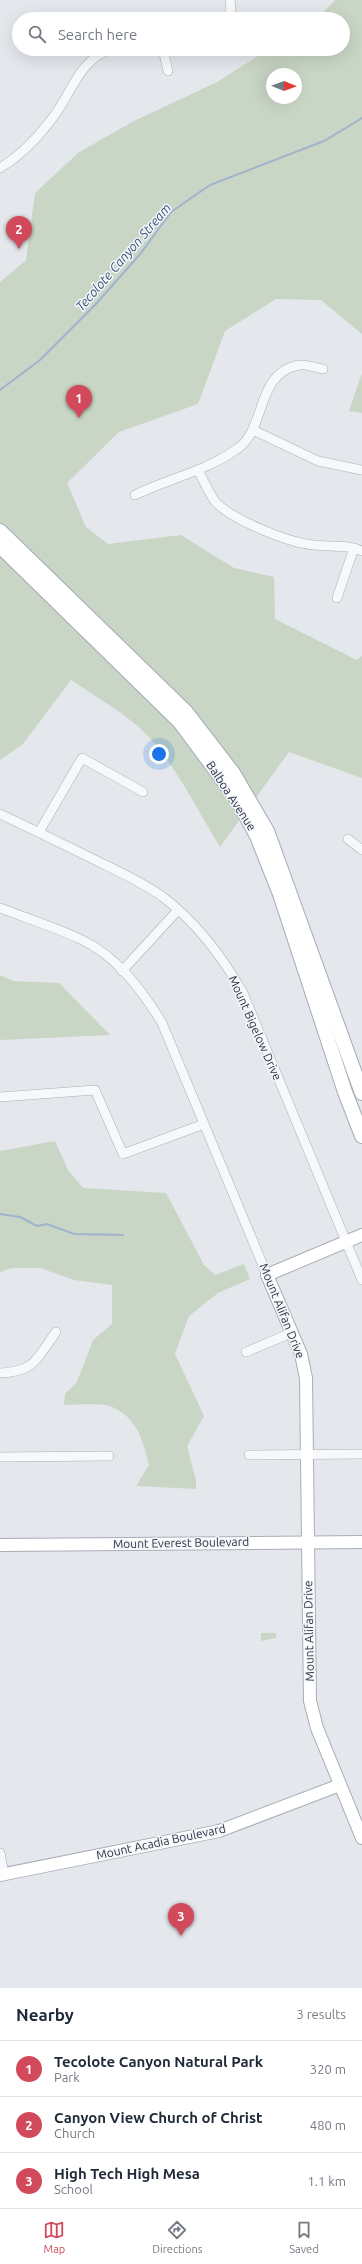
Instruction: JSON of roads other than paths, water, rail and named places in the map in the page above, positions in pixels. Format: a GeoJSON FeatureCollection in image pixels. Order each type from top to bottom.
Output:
{"type":"FeatureCollection","features":[{"type":"Feature","properties":{"kind":"main road","name":"Balboa Avenue"},"geometry":{"type":"LineString","coordinates":[[0,531],[186,712],[233,773],[267,831],[362,1093]]}},
{"type":"Feature","properties":{"kind":"main road","name":"Balboa Avenue"},"geometry":{"type":"LineString","coordinates":[[0,546],[180,722],[237,800],[258,836],[277,887],[362,1136]]}},
{"type":"Feature","properties":{"kind":"street"},"geometry":{"type":"LineString","coordinates":[[230,0],[230,12]]}},
{"type":"Feature","properties":{"kind":"street"},"geometry":{"type":"LineString","coordinates":[[0,168],[23,150],[54,117],[86,64],[99,56]]}},
{"type":"Feature","properties":{"kind":"street"},"geometry":{"type":"LineString","coordinates":[[165,56],[168,70]]}},
{"type":"Feature","properties":{"kind":"street"},"geometry":{"type":"LineString","coordinates":[[135,495],[198,470],[237,450],[246,442],[253,430],[263,398],[282,372],[299,365],[323,369]]}},
{"type":"Feature","properties":{"kind":"street"},"geometry":{"type":"LineString","coordinates":[[253,430],[318,461],[362,470]]}},
{"type":"Feature","properties":{"kind":"street"},"geometry":{"type":"LineString","coordinates":[[198,470],[214,500],[228,513],[294,542],[358,550],[337,598]]}},
{"type":"Feature","properties":{"kind":"street"},"geometry":{"type":"LineString","coordinates":[[39,832],[82,758],[143,792]]}},
{"type":"Feature","properties":{"kind":"street","name":"Mount Bigelow Drive"},"geometry":{"type":"LineString","coordinates":[[0,814],[132,878],[163,897],[196,927],[215,950],[242,993],[362,1280]]}},
{"type":"Feature","properties":{"kind":"street"},"geometry":{"type":"LineString","coordinates":[[348,838],[362,850]]}},
{"type":"Feature","properties":{"kind":"street","name":"Mount Alifan Drive"},"geometry":{"type":"LineString","coordinates":[[0,908],[81,939],[103,952],[134,982],[162,1023],[301,1354],[306,1378],[310,1701],[317,1728],[362,1838]]}},
{"type":"Feature","properties":{"kind":"street"},"geometry":{"type":"LineString","coordinates":[[122,971],[178,910]]}},
{"type":"Feature","properties":{"kind":"street"},"geometry":{"type":"LineString","coordinates":[[0,1097],[96,1090],[123,1154],[204,1124]]}},
{"type":"Feature","properties":{"kind":"street"},"geometry":{"type":"LineString","coordinates":[[267,1276],[362,1235]]}},
{"type":"Feature","properties":{"kind":"street"},"geometry":{"type":"LineString","coordinates":[[0,1373],[24,1370],[34,1362],[56,1332]]}},
{"type":"Feature","properties":{"kind":"street"},"geometry":{"type":"LineString","coordinates":[[246,1352],[291,1333]]}},
{"type":"Feature","properties":{"kind":"street"},"geometry":{"type":"LineString","coordinates":[[249,1455],[362,1454]]}},
{"type":"Feature","properties":{"kind":"street"},"geometry":{"type":"LineString","coordinates":[[0,1457],[109,1456]]}},
{"type":"Feature","properties":{"kind":"street","name":"Mount Everest Boulevard"},"geometry":{"type":"LineString","coordinates":[[0,1545],[362,1542]]}},
{"type":"Feature","properties":{"kind":"street","name":"Mount Acadia Boulevard"},"geometry":{"type":"LineString","coordinates":[[2,1874],[219,1831],[340,1785]]}},
{"type":"Feature","properties":{"kind":"street"},"geometry":{"type":"LineString","coordinates":[[0,1853],[2,1874]]}},
{"type":"Feature","properties":{"kind":"waterway","name":"Tecolote Canyon Stream"},"geometry":{"type":"LineString","coordinates":[[0,390],[40,360],[96,304],[141,253],[171,212],[210,185],[324,141],[362,118]]}},
{"type":"Feature","properties":{"kind":"waterway"},"geometry":{"type":"LineString","coordinates":[[0,1214],[20,1217],[37,1226],[47,1224],[74,1234],[123,1235]]}},
{"type":"Feature","properties":{"kind":"place","name":"Canyon View Church of Christ"},"geometry":{"type":"Point","coordinates":[19,249]}},
{"type":"Feature","properties":{"kind":"place","name":"Tecolote Canyon Natural Park"},"geometry":{"type":"Point","coordinates":[79,418]}},
{"type":"Feature","properties":{"kind":"place","name":"High Tech High Mesa"},"geometry":{"type":"Point","coordinates":[181,1936]}}]}
